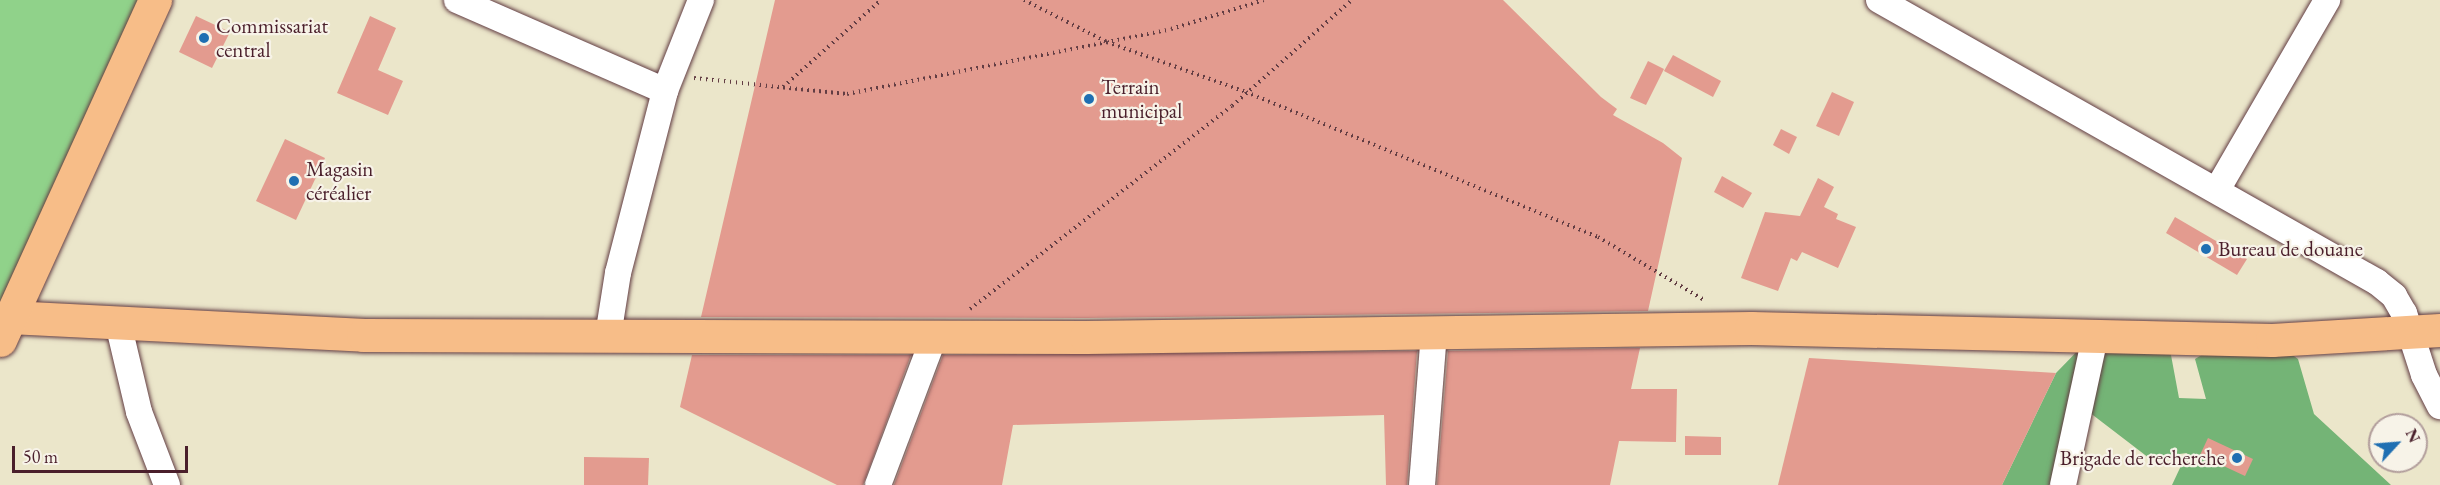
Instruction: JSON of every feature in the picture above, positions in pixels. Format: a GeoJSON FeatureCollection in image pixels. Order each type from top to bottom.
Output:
{"type":"FeatureCollection","features":[{"type":"Feature","properties":{"kind":"main road"},"geometry":{"type":"LineString","coordinates":[[147,2],[5,328],[118,323],[363,335],[934,337],[1762,328],[2095,338],[2272,340],[2426,332]]}},
{"type":"Feature","properties":{"kind":"street"},"geometry":{"type":"LineString","coordinates":[[458,0],[668,83]]}},
{"type":"Feature","properties":{"kind":"street"},"geometry":{"type":"LineString","coordinates":[[608,336],[618,273],[668,83],[701,0]]}},
{"type":"Feature","properties":{"kind":"street"},"geometry":{"type":"LineString","coordinates":[[1879,0],[2377,282],[2394,296],[2426,332],[2424,375],[2440,406]]}},
{"type":"Feature","properties":{"kind":"street"},"geometry":{"type":"LineString","coordinates":[[2217,190],[2328,0]]}},
{"type":"Feature","properties":{"kind":"street"},"geometry":{"type":"LineString","coordinates":[[118,323],[139,412],[167,485]]}},
{"type":"Feature","properties":{"kind":"street"},"geometry":{"type":"LineString","coordinates":[[1422,485],[1434,331]]}},
{"type":"Feature","properties":{"kind":"street"},"geometry":{"type":"LineString","coordinates":[[878,485],[934,337]]}},
{"type":"Feature","properties":{"kind":"street"},"geometry":{"type":"LineString","coordinates":[[2063,485],[2095,338]]}},
{"type":"Feature","properties":{"kind":"path"},"geometry":{"type":"LineString","coordinates":[[782,87],[881,0]]}},
{"type":"Feature","properties":{"kind":"path"},"geometry":{"type":"LineString","coordinates":[[1024,0],[1107,42],[1246,92],[1598,237],[1711,304]]}},
{"type":"Feature","properties":{"kind":"path"},"geometry":{"type":"LineString","coordinates":[[668,83],[782,87],[848,94],[1171,29],[1264,0]]}},
{"type":"Feature","properties":{"kind":"path"},"geometry":{"type":"LineString","coordinates":[[934,337],[1232,106],[1352,0]]}},
{"type":"Feature","properties":{"kind":"green space"},"geometry":{"type":"Polygon","coordinates":[[[0,0],[153,0],[0,337],[0,0]]]}},
{"type":"Feature","properties":{"kind":"green space"},"geometry":{"type":"Polygon","coordinates":[[[2251,325],[2298,359],[2314,414],[2368,464],[2368,473],[2378,473],[2391,485],[2172,485],[2187,453],[2149,458],[2085,409],[2055,485],[2002,485],[2056,373],[2095,333],[2168,339],[2179,398],[2206,399],[2195,359],[2251,325]]]}},
{"type":"Feature","properties":{"kind":"building"},"geometry":{"type":"Polygon","coordinates":[[[775,0],[1503,0],[1601,97],[1617,109],[1613,115],[1663,143],[1682,158],[1648,311],[1086,318],[701,317],[775,0]]]}},
{"type":"Feature","properties":{"kind":"building"},"geometry":{"type":"Polygon","coordinates":[[[196,16],[230,32],[212,68],[179,52],[196,16]]]}},
{"type":"Feature","properties":{"kind":"building"},"geometry":{"type":"Polygon","coordinates":[[[370,16],[396,28],[378,70],[403,81],[388,115],[337,93],[370,16]]]}},
{"type":"Feature","properties":{"kind":"building"},"geometry":{"type":"Polygon","coordinates":[[[1673,55],[1721,81],[1713,97],[1664,71],[1673,55]]]}},
{"type":"Feature","properties":{"kind":"building"},"geometry":{"type":"Polygon","coordinates":[[[1648,61],[1664,69],[1646,105],[1630,98],[1648,61]]]}},
{"type":"Feature","properties":{"kind":"building"},"geometry":{"type":"Polygon","coordinates":[[[1832,92],[1854,102],[1839,136],[1816,126],[1832,92]]]}},
{"type":"Feature","properties":{"kind":"building"},"geometry":{"type":"Polygon","coordinates":[[[1781,129],[1797,137],[1789,154],[1773,145],[1781,129]]]}},
{"type":"Feature","properties":{"kind":"building"},"geometry":{"type":"Polygon","coordinates":[[[285,139],[325,158],[296,220],[256,201],[285,139]]]}},
{"type":"Feature","properties":{"kind":"building"},"geometry":{"type":"Polygon","coordinates":[[[1722,176],[1752,193],[1743,208],[1714,192],[1722,176]]]}},
{"type":"Feature","properties":{"kind":"building"},"geometry":{"type":"Polygon","coordinates":[[[1818,178],[1834,187],[1824,207],[1838,214],[1836,219],[1856,227],[1838,268],[1802,252],[1797,261],[1791,258],[1778,291],[1741,278],[1765,212],[1800,216],[1818,178]]]}},
{"type":"Feature","properties":{"kind":"building"},"geometry":{"type":"Polygon","coordinates":[[[2175,217],[2247,259],[2237,275],[2166,233],[2175,217]]]}},
{"type":"Feature","properties":{"kind":"building"},"geometry":{"type":"Polygon","coordinates":[[[1640,348],[1631,389],[1677,389],[1676,442],[1619,441],[1610,485],[1437,485],[1448,351],[1640,348]]]}},
{"type":"Feature","properties":{"kind":"building"},"geometry":{"type":"Polygon","coordinates":[[[1417,351],[1407,485],[1386,485],[1384,415],[1013,425],[1002,485],[894,485],[943,355],[1417,351]]]}},
{"type":"Feature","properties":{"kind":"building"},"geometry":{"type":"Polygon","coordinates":[[[692,355],[911,355],[863,485],[837,485],[680,407],[692,355]]]}},
{"type":"Feature","properties":{"kind":"building"},"geometry":{"type":"Polygon","coordinates":[[[1809,358],[2056,373],[2002,485],[1778,485],[1809,358]]]}},
{"type":"Feature","properties":{"kind":"building"},"geometry":{"type":"Polygon","coordinates":[[[1685,436],[1721,437],[1721,455],[1685,455],[1685,436]]]}},
{"type":"Feature","properties":{"kind":"building"},"geometry":{"type":"Polygon","coordinates":[[[2208,438],[2253,459],[2245,476],[2200,455],[2208,438]]]}},
{"type":"Feature","properties":{"kind":"building"},"geometry":{"type":"Polygon","coordinates":[[[584,457],[649,458],[648,485],[584,485],[584,457]]]}},
{"type":"Feature","properties":{"kind":"place","name":"Commissariat central"},"geometry":{"type":"Point","coordinates":[204,38]}},
{"type":"Feature","properties":{"kind":"place","name":"Terrain municipal"},"geometry":{"type":"Point","coordinates":[1089,99]}},
{"type":"Feature","properties":{"kind":"place","name":"Magasin céréalier"},"geometry":{"type":"Point","coordinates":[294,181]}},
{"type":"Feature","properties":{"kind":"place","name":"Bureau de douane"},"geometry":{"type":"Point","coordinates":[2206,249]}},
{"type":"Feature","properties":{"kind":"place","name":"Brigade de recherche"},"geometry":{"type":"Point","coordinates":[2237,458]}}]}
